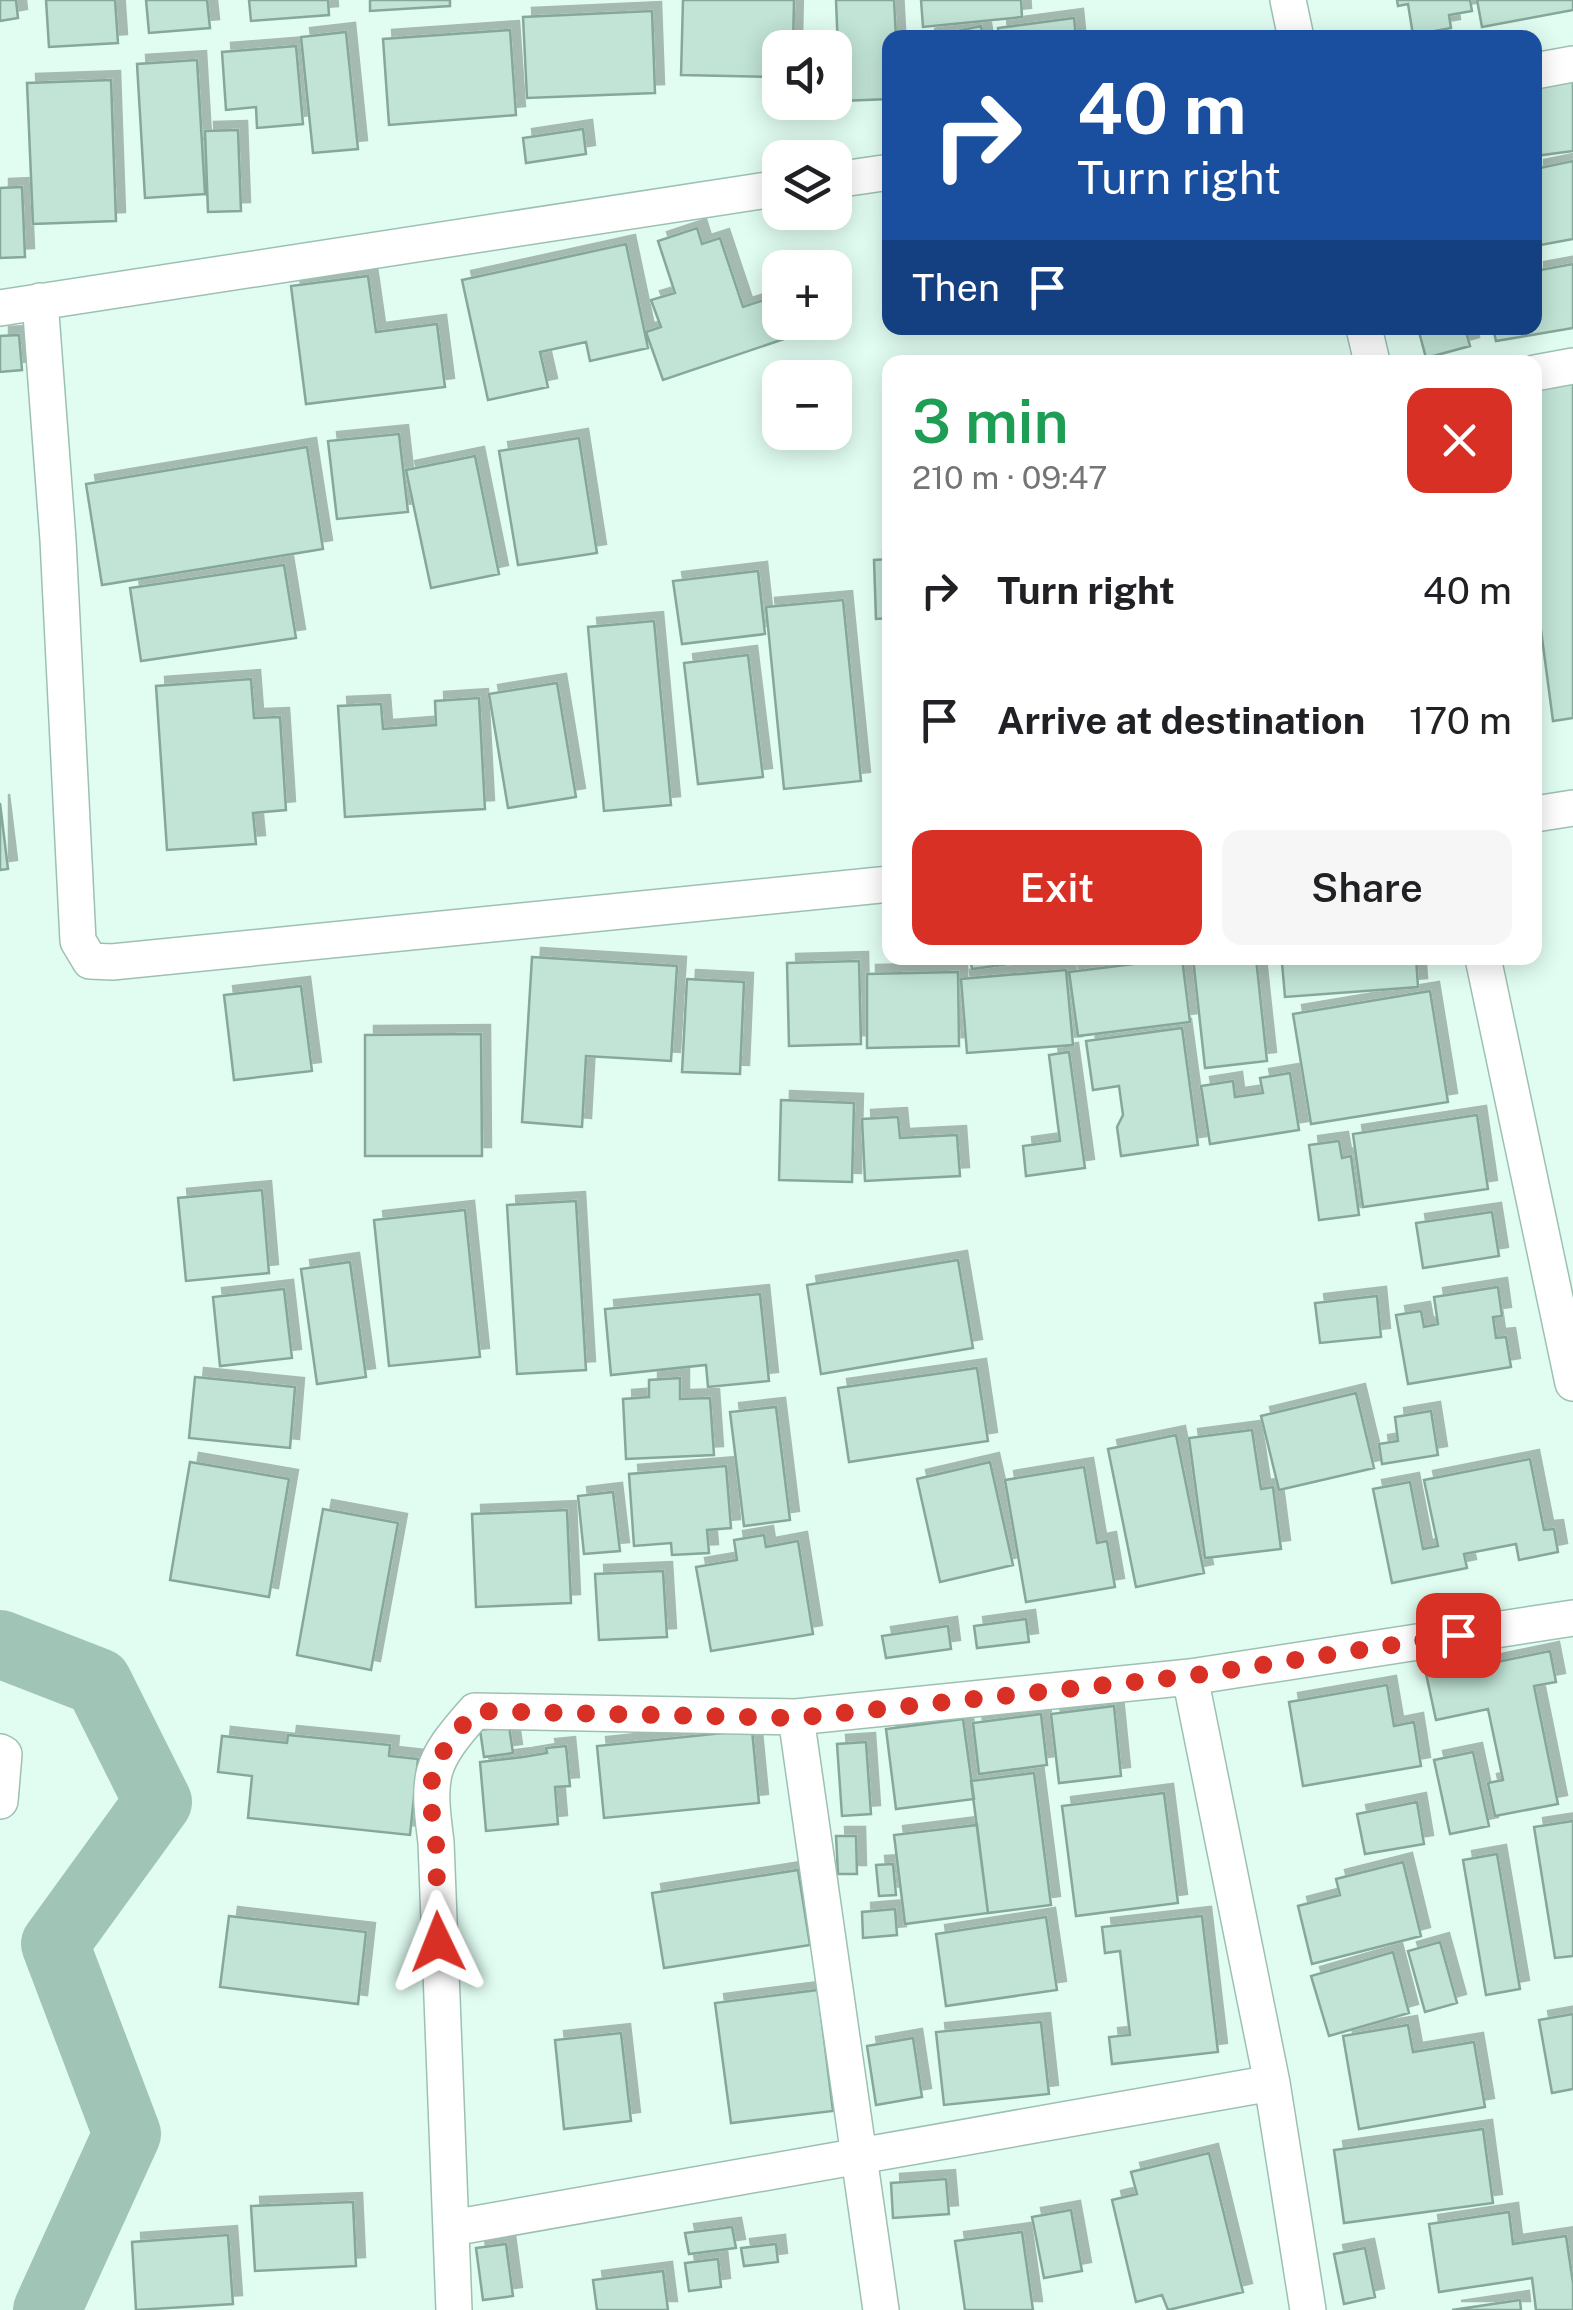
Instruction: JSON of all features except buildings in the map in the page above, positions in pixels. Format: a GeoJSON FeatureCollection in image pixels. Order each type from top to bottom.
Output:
{"type":"FeatureCollection","features":[{"type":"Feature","properties":{"kind":"street"},"geometry":{"type":"LineString","coordinates":[[1288,0],[1294,30]]}},
{"type":"Feature","properties":{"kind":"street"},"geometry":{"type":"LineString","coordinates":[[1542,70],[1573,64]]}},
{"type":"Feature","properties":{"kind":"street"},"geometry":{"type":"LineString","coordinates":[[852,178],[882,173]]}},
{"type":"Feature","properties":{"kind":"street"},"geometry":{"type":"LineString","coordinates":[[0,308],[762,191]]}},
{"type":"Feature","properties":{"kind":"street"},"geometry":{"type":"LineString","coordinates":[[40,301],[58,540],[78,942],[90,960],[112,962],[882,885]]}},
{"type":"Feature","properties":{"kind":"street"},"geometry":{"type":"LineString","coordinates":[[1542,372],[1573,366]]}},
{"type":"Feature","properties":{"kind":"street"},"geometry":{"type":"LineString","coordinates":[[1542,813],[1573,808]]}},
{"type":"Feature","properties":{"kind":"street"},"geometry":{"type":"LineString","coordinates":[[1485,965],[1572,1370]]}},
{"type":"Feature","properties":{"kind":"street"},"geometry":{"type":"LineString","coordinates":[[454,2310],[436,1842],[429,1792],[436,1764],[475,1711],[796,1718],[1190,1676],[1573,1618]]}},
{"type":"Feature","properties":{"kind":"street"},"geometry":{"type":"LineString","coordinates":[[1190,1676],[1272,2083],[1308,2310]]}},
{"type":"Feature","properties":{"kind":"street"},"geometry":{"type":"LineString","coordinates":[[796,1718],[880,2310]]}},
{"type":"Feature","properties":{"kind":"street"},"geometry":{"type":"LineString","coordinates":[[0,1752],[4,1754],[0,1801]]}},
{"type":"Feature","properties":{"kind":"street"},"geometry":{"type":"LineString","coordinates":[[452,2228],[1272,2083]]}},
{"type":"Feature","properties":{"kind":"waterway"},"geometry":{"type":"LineString","coordinates":[[0,1644],[98,1682],[158,1802],[55,1944],[127,2134],[47,2310]]}},
{"type":"Feature","properties":{"kind":"route"},"geometry":{"type":"LineString","coordinates":[[438,1942],[436,1842],[429,1792],[436,1764],[475,1711],[796,1718],[1190,1676],[1458,1635]]}}]}
